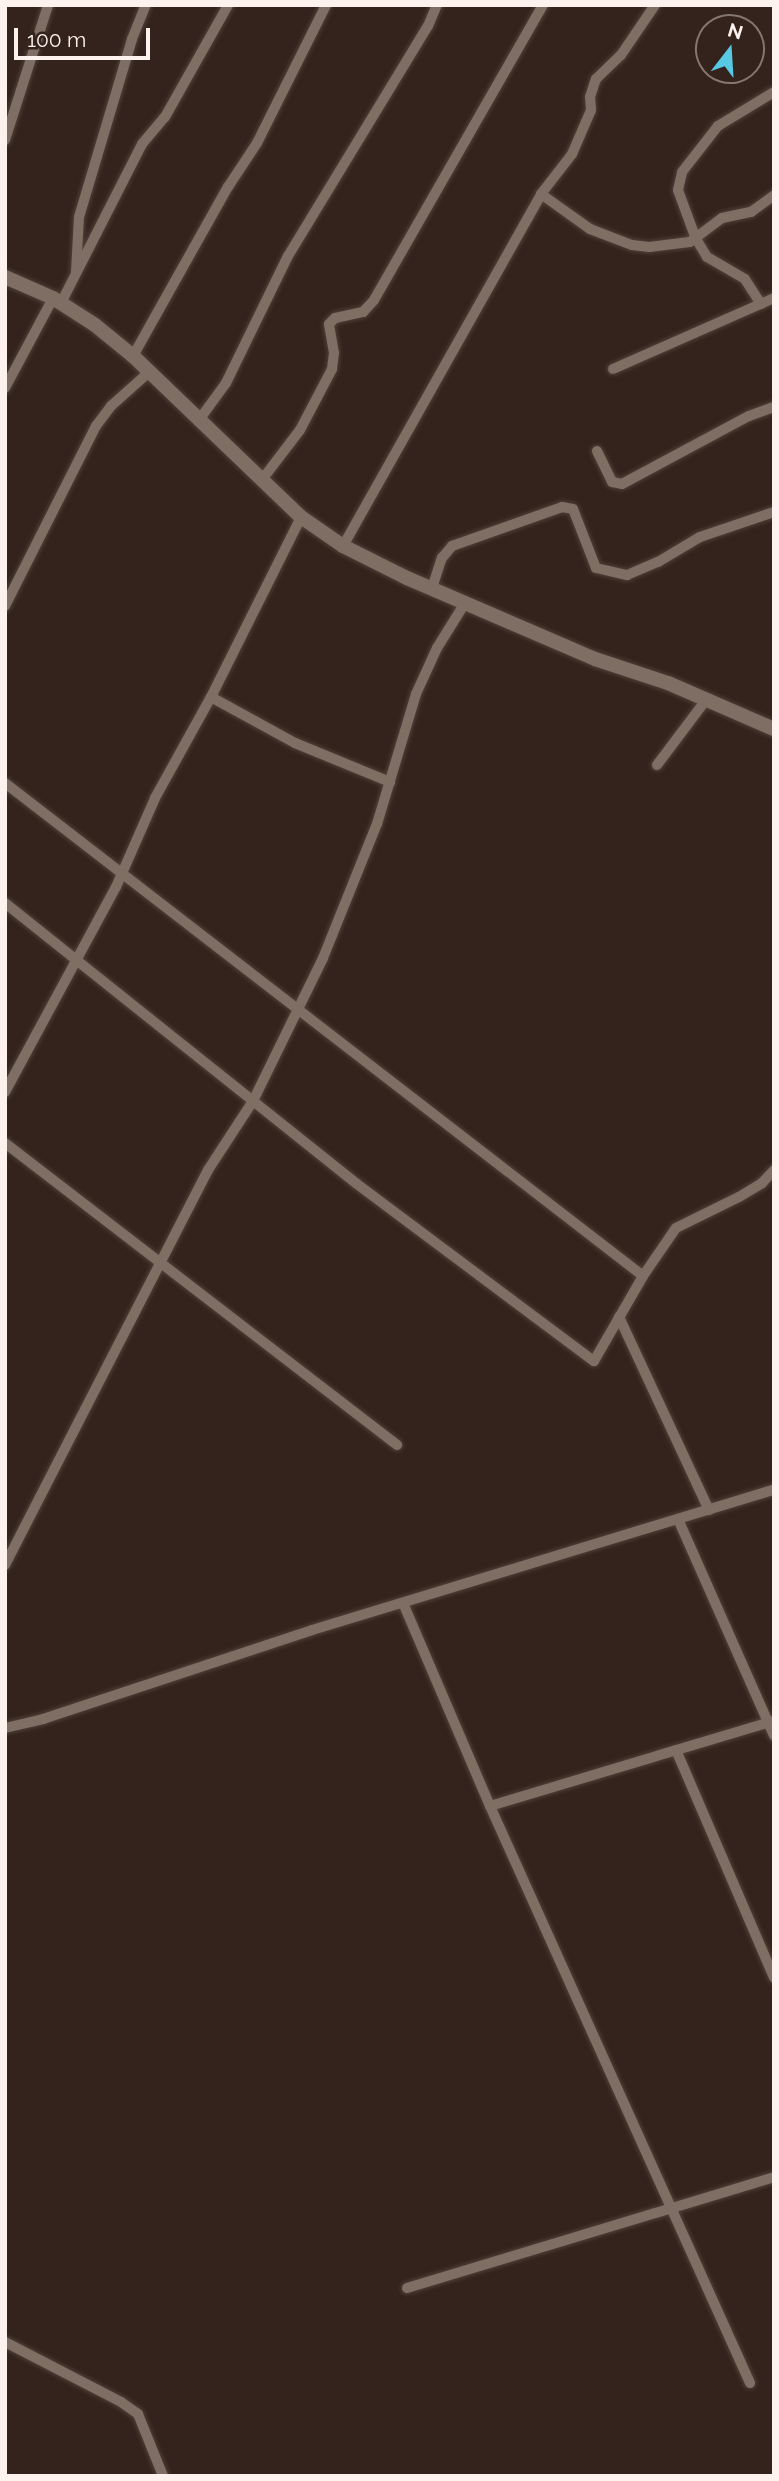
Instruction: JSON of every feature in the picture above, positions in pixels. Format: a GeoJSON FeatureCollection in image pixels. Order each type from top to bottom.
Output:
{"type":"FeatureCollection","features":[{"type":"Feature","properties":{"kind":"street"},"geometry":{"type":"LineString","coordinates":[[5,140],[48,5]]}},
{"type":"Feature","properties":{"kind":"street"},"geometry":{"type":"LineString","coordinates":[[76,274],[79,217],[132,39],[146,5]]}},
{"type":"Feature","properties":{"kind":"street"},"geometry":{"type":"LineString","coordinates":[[5,388],[57,300],[76,274],[142,144],[164,117],[228,5]]}},
{"type":"Feature","properties":{"kind":"street"},"geometry":{"type":"LineString","coordinates":[[133,356],[228,187],[257,143],[326,5]]}},
{"type":"Feature","properties":{"kind":"street"},"geometry":{"type":"LineString","coordinates":[[199,420],[226,383],[288,256],[428,26],[437,5]]}},
{"type":"Feature","properties":{"kind":"street"},"geometry":{"type":"LineString","coordinates":[[261,481],[300,430],[332,369],[334,353],[330,324],[335,318],[363,312],[374,300],[543,5]]}},
{"type":"Feature","properties":{"kind":"street"},"geometry":{"type":"LineString","coordinates":[[343,546],[541,194],[572,154],[591,110],[590,97],[596,79],[621,55],[655,5]]}},
{"type":"Feature","properties":{"kind":"street"},"geometry":{"type":"LineString","coordinates":[[761,304],[745,279],[707,257],[696,239],[678,190],[682,172],[718,126],[774,92]]}},
{"type":"Feature","properties":{"kind":"street"},"geometry":{"type":"LineString","coordinates":[[541,194],[590,229],[632,245],[674,245],[696,239],[722,218],[751,212],[774,195]]}},
{"type":"Feature","properties":{"kind":"street"},"geometry":{"type":"LineString","coordinates":[[5,276],[57,300],[95,325],[133,356],[301,517],[343,546],[595,659],[668,683],[774,729]]}},
{"type":"Feature","properties":{"kind":"street"},"geometry":{"type":"LineString","coordinates":[[613,369],[774,298]]}},
{"type":"Feature","properties":{"kind":"street"},"geometry":{"type":"LineString","coordinates":[[5,606],[96,426],[111,406],[148,373]]}},
{"type":"Feature","properties":{"kind":"street"},"geometry":{"type":"LineString","coordinates":[[597,451],[612,482],[622,484],[749,415],[774,407]]}},
{"type":"Feature","properties":{"kind":"street"},"geometry":{"type":"LineString","coordinates":[[432,588],[442,558],[452,546],[562,507],[573,509],[596,568],[628,575],[658,562],[700,537],[774,512]]}},
{"type":"Feature","properties":{"kind":"street"},"geometry":{"type":"LineString","coordinates":[[5,1092],[122,873],[155,798],[211,696],[301,517]]}},
{"type":"Feature","properties":{"kind":"street"},"geometry":{"type":"LineString","coordinates":[[5,1566],[208,1170],[253,1101],[323,958],[390,782],[415,694],[437,648],[465,603]]}},
{"type":"Feature","properties":{"kind":"street"},"geometry":{"type":"LineString","coordinates":[[211,696],[295,743],[390,782]]}},
{"type":"Feature","properties":{"kind":"street"},"geometry":{"type":"LineString","coordinates":[[657,765],[706,701]]}},
{"type":"Feature","properties":{"kind":"street"},"geometry":{"type":"LineString","coordinates":[[5,783],[643,1276]]}},
{"type":"Feature","properties":{"kind":"street"},"geometry":{"type":"LineString","coordinates":[[5,903],[357,1184],[594,1361],[643,1276],[676,1228],[739,1197],[762,1183],[774,1170]]}},
{"type":"Feature","properties":{"kind":"street"},"geometry":{"type":"LineString","coordinates":[[5,1143],[397,1445]]}},
{"type":"Feature","properties":{"kind":"street"},"geometry":{"type":"LineString","coordinates":[[619,1317],[709,1510]]}},
{"type":"Feature","properties":{"kind":"street"},"geometry":{"type":"LineString","coordinates":[[5,1728],[43,1719],[403,1603],[774,1490]]}},
{"type":"Feature","properties":{"kind":"street"},"geometry":{"type":"LineString","coordinates":[[678,1520],[771,1722],[774,1736]]}},
{"type":"Feature","properties":{"kind":"street"},"geometry":{"type":"LineString","coordinates":[[403,1603],[490,1806],[750,2383]]}},
{"type":"Feature","properties":{"kind":"street"},"geometry":{"type":"LineString","coordinates":[[490,1806],[771,1722]]}},
{"type":"Feature","properties":{"kind":"street"},"geometry":{"type":"LineString","coordinates":[[676,1750],[768,1950],[774,1978]]}},
{"type":"Feature","properties":{"kind":"street"},"geometry":{"type":"LineString","coordinates":[[407,2288],[774,2177]]}},
{"type":"Feature","properties":{"kind":"street"},"geometry":{"type":"LineString","coordinates":[[5,2342],[121,2402],[138,2414],[163,2476]]}}]}
